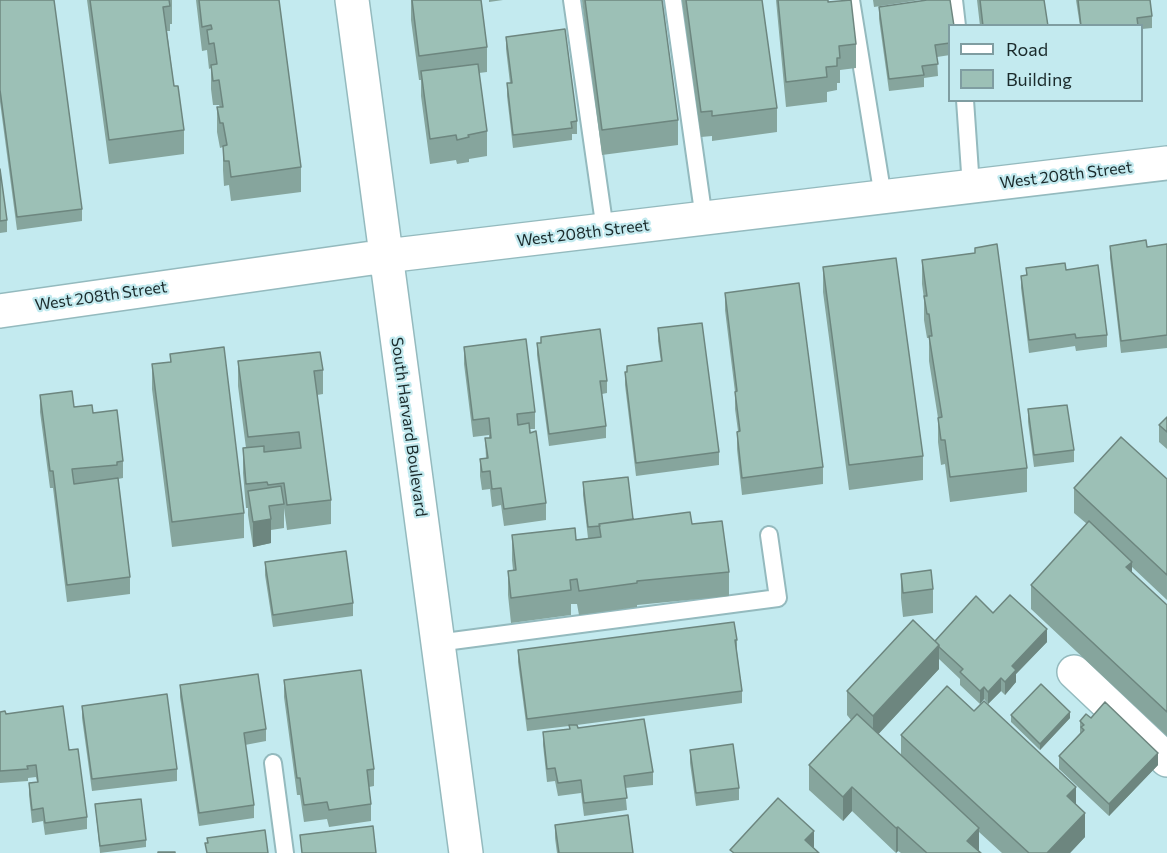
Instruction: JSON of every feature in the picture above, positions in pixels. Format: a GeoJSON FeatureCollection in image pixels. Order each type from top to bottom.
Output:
{"type":"FeatureCollection","features":[{"type":"Feature","properties":{"kind":"street","name":"South Harvard Boulevard"},"geometry":{"type":"LineString","coordinates":[[352,0],[466,853]]}},
{"type":"Feature","properties":{"kind":"street","name":"West 208th Street"},"geometry":{"type":"LineString","coordinates":[[0,311],[386,256],[1167,163]]}},
{"type":"Feature","properties":{"kind":"street"},"geometry":{"type":"LineString","coordinates":[[1074,672],[1167,760]]}},
{"type":"Feature","properties":{"kind":"lane"},"geometry":{"type":"LineString","coordinates":[[572,0],[605,230]]}},
{"type":"Feature","properties":{"kind":"lane"},"geometry":{"type":"LineString","coordinates":[[673,0],[704,219]]}},
{"type":"Feature","properties":{"kind":"lane"},"geometry":{"type":"LineString","coordinates":[[851,0],[883,197]]}},
{"type":"Feature","properties":{"kind":"lane"},"geometry":{"type":"LineString","coordinates":[[954,0],[957,24]]}},
{"type":"Feature","properties":{"kind":"lane"},"geometry":{"type":"LineString","coordinates":[[965,102],[971,186]]}},
{"type":"Feature","properties":{"kind":"lane"},"geometry":{"type":"LineString","coordinates":[[438,643],[778,598],[769,535]]}},
{"type":"Feature","properties":{"kind":"lane"},"geometry":{"type":"LineString","coordinates":[[273,763],[285,853]]}},
{"type":"Feature","properties":{"kind":"building"},"geometry":{"type":"Polygon","coordinates":[[[0,0],[54,0],[82,209],[17,217],[0,90],[0,0]]]}},
{"type":"Feature","properties":{"kind":"building"},"geometry":{"type":"Polygon","coordinates":[[[90,0],[169,0],[170,6],[163,7],[174,86],[178,86],[184,130],[109,140],[90,0]]]}},
{"type":"Feature","properties":{"kind":"building"},"geometry":{"type":"Polygon","coordinates":[[[199,0],[279,0],[301,167],[231,177],[229,161],[224,161],[223,146],[227,145],[217,107],[223,107],[219,80],[213,81],[211,65],[217,64],[214,43],[209,44],[207,30],[212,29],[211,25],[202,27],[199,0]]]}},
{"type":"Feature","properties":{"kind":"building"},"geometry":{"type":"Polygon","coordinates":[[[412,0],[481,0],[487,47],[419,56],[412,0]]]}},
{"type":"Feature","properties":{"kind":"building"},"geometry":{"type":"Polygon","coordinates":[[[585,0],[662,0],[678,120],[602,130],[585,0]]]}},
{"type":"Feature","properties":{"kind":"building"},"geometry":{"type":"Polygon","coordinates":[[[686,0],[762,0],[777,108],[712,116],[712,111],[701,112],[686,0]]]}},
{"type":"Feature","properties":{"kind":"building"},"geometry":{"type":"Polygon","coordinates":[[[778,0],[828,0],[828,2],[851,0],[856,44],[839,46],[840,58],[837,58],[837,66],[826,67],[827,77],[786,82],[778,0]]]}},
{"type":"Feature","properties":{"kind":"building"},"geometry":{"type":"Polygon","coordinates":[[[927,0],[950,0],[954,24],[948,24],[948,43],[935,45],[938,64],[922,66],[924,75],[889,79],[879,7],[927,0]]]}},
{"type":"Feature","properties":{"kind":"building"},"geometry":{"type":"Polygon","coordinates":[[[980,0],[1044,0],[1048,24],[983,24],[980,0]]]}},
{"type":"Feature","properties":{"kind":"building"},"geometry":{"type":"Polygon","coordinates":[[[1078,0],[1150,0],[1152,16],[1137,18],[1138,24],[1081,24],[1078,0]]]}},
{"type":"Feature","properties":{"kind":"building"},"geometry":{"type":"Polygon","coordinates":[[[565,29],[577,121],[571,122],[572,128],[513,135],[507,83],[512,83],[506,37],[565,29]]]}},
{"type":"Feature","properties":{"kind":"building"},"geometry":{"type":"Polygon","coordinates":[[[478,64],[487,131],[457,140],[456,135],[430,139],[421,71],[478,64]]]}},
{"type":"Feature","properties":{"kind":"building"},"geometry":{"type":"Polygon","coordinates":[[[0,169],[7,220],[0,221],[0,169]]]}},
{"type":"Feature","properties":{"kind":"building"},"geometry":{"type":"Polygon","coordinates":[[[1146,240],[1147,247],[1167,244],[1167,335],[1121,341],[1110,246],[1146,240]]]}},
{"type":"Feature","properties":{"kind":"building"},"geometry":{"type":"Polygon","coordinates":[[[997,244],[1027,468],[950,477],[945,440],[941,440],[938,418],[942,417],[929,336],[932,336],[924,296],[927,296],[922,260],[975,253],[975,248],[997,244]]]}},
{"type":"Feature","properties":{"kind":"building"},"geometry":{"type":"Polygon","coordinates":[[[896,258],[923,456],[849,465],[823,267],[896,258]]]}},
{"type":"Feature","properties":{"kind":"building"},"geometry":{"type":"Polygon","coordinates":[[[1065,263],[1066,270],[1098,265],[1107,335],[1076,338],[1075,334],[1029,340],[1021,276],[1027,275],[1026,268],[1065,263]]]}},
{"type":"Feature","properties":{"kind":"building"},"geometry":{"type":"Polygon","coordinates":[[[799,283],[823,467],[742,478],[737,432],[740,431],[735,392],[737,391],[725,293],[799,283]]]}},
{"type":"Feature","properties":{"kind":"building"},"geometry":{"type":"Polygon","coordinates":[[[702,323],[719,452],[636,463],[625,372],[627,372],[627,366],[662,361],[658,328],[702,323]]]}},
{"type":"Feature","properties":{"kind":"building"},"geometry":{"type":"Polygon","coordinates":[[[600,329],[607,381],[600,381],[606,426],[549,434],[537,343],[541,343],[541,337],[600,329]]]}},
{"type":"Feature","properties":{"kind":"building"},"geometry":{"type":"Polygon","coordinates":[[[526,339],[535,412],[517,414],[518,425],[529,423],[530,433],[536,431],[546,503],[504,509],[501,488],[492,489],[490,471],[482,472],[480,459],[488,458],[485,438],[491,438],[489,418],[473,420],[464,347],[526,339]]]}},
{"type":"Feature","properties":{"kind":"building"},"geometry":{"type":"Polygon","coordinates":[[[224,347],[244,513],[172,522],[152,364],[171,362],[170,354],[224,347]]]}},
{"type":"Feature","properties":{"kind":"building"},"geometry":{"type":"Polygon","coordinates":[[[320,352],[323,370],[314,371],[331,500],[287,505],[284,483],[246,484],[243,448],[264,446],[264,452],[301,448],[299,432],[248,437],[238,361],[320,352]]]}},
{"type":"Feature","properties":{"kind":"building"},"geometry":{"type":"Polygon","coordinates":[[[72,391],[74,407],[92,405],[93,413],[117,410],[123,461],[117,462],[117,465],[72,469],[74,484],[118,478],[130,577],[67,585],[53,471],[50,471],[40,395],[72,391]]]}},
{"type":"Feature","properties":{"kind":"building"},"geometry":{"type":"Polygon","coordinates":[[[1067,405],[1074,450],[1034,455],[1028,409],[1067,405]]]}},
{"type":"Feature","properties":{"kind":"building"},"geometry":{"type":"Polygon","coordinates":[[[1167,417],[1167,432],[1159,425],[1167,417]]]}},
{"type":"Feature","properties":{"kind":"building"},"geometry":{"type":"Polygon","coordinates":[[[1121,437],[1167,479],[1167,575],[1074,488],[1121,437]]]}},
{"type":"Feature","properties":{"kind":"building"},"geometry":{"type":"Polygon","coordinates":[[[628,477],[633,519],[588,527],[583,482],[628,477]]]}},
{"type":"Feature","properties":{"kind":"building"},"geometry":{"type":"Polygon","coordinates":[[[281,486],[284,504],[269,506],[271,519],[253,522],[248,491],[281,486]]]}},
{"type":"Feature","properties":{"kind":"building"},"geometry":{"type":"Polygon","coordinates":[[[690,512],[692,524],[722,521],[729,572],[637,581],[637,583],[579,591],[577,579],[570,580],[571,590],[511,598],[508,571],[516,570],[512,535],[575,528],[576,540],[601,537],[599,524],[690,512]]]}},
{"type":"Feature","properties":{"kind":"building"},"geometry":{"type":"Polygon","coordinates":[[[1089,521],[1132,562],[1126,567],[1167,605],[1167,712],[1031,585],[1089,521]]]}},
{"type":"Feature","properties":{"kind":"building"},"geometry":{"type":"Polygon","coordinates":[[[346,551],[353,603],[273,615],[265,562],[346,551]]]}},
{"type":"Feature","properties":{"kind":"building"},"geometry":{"type":"Polygon","coordinates":[[[931,570],[933,589],[903,593],[901,574],[931,570]]]}},
{"type":"Feature","properties":{"kind":"building"},"geometry":{"type":"Polygon","coordinates":[[[1010,595],[1047,629],[1012,666],[1016,670],[1005,682],[1001,678],[988,692],[984,687],[980,691],[960,672],[963,669],[935,641],[976,596],[993,613],[1010,595]]]}},
{"type":"Feature","properties":{"kind":"building"},"geometry":{"type":"Polygon","coordinates":[[[913,620],[939,645],[873,716],[847,691],[913,620]]]}},
{"type":"Feature","properties":{"kind":"building"},"geometry":{"type":"Polygon","coordinates":[[[734,622],[742,691],[527,719],[518,650],[734,622]]]}},
{"type":"Feature","properties":{"kind":"building"},"geometry":{"type":"Polygon","coordinates":[[[361,670],[374,769],[367,770],[371,804],[329,810],[327,802],[304,805],[300,778],[297,778],[284,680],[361,670]]]}},
{"type":"Feature","properties":{"kind":"building"},"geometry":{"type":"Polygon","coordinates":[[[258,674],[266,729],[244,733],[254,805],[199,813],[180,685],[258,674]]]}},
{"type":"Feature","properties":{"kind":"building"},"geometry":{"type":"Polygon","coordinates":[[[1041,684],[1070,712],[1040,744],[1011,715],[1041,684]]]}},
{"type":"Feature","properties":{"kind":"building"},"geometry":{"type":"Polygon","coordinates":[[[947,686],[974,711],[984,701],[1076,787],[1067,796],[1085,813],[1047,853],[1029,853],[901,735],[947,686]]]}},
{"type":"Feature","properties":{"kind":"building"},"geometry":{"type":"Polygon","coordinates":[[[167,694],[177,769],[92,779],[82,706],[167,694]]]}},
{"type":"Feature","properties":{"kind":"building"},"geometry":{"type":"Polygon","coordinates":[[[1105,702],[1158,753],[1109,804],[1059,756],[1084,730],[1081,727],[1084,725],[1080,721],[1086,714],[1091,718],[1105,702]]]}},
{"type":"Feature","properties":{"kind":"building"},"geometry":{"type":"Polygon","coordinates":[[[63,706],[69,750],[78,749],[87,817],[45,823],[43,808],[32,810],[29,783],[38,782],[36,765],[27,766],[28,769],[0,771],[0,712],[5,711],[6,714],[63,706]]]}},
{"type":"Feature","properties":{"kind":"building"},"geometry":{"type":"Polygon","coordinates":[[[857,714],[979,828],[967,841],[981,853],[927,853],[852,787],[843,797],[809,765],[857,714]]]}},
{"type":"Feature","properties":{"kind":"building"},"geometry":{"type":"Polygon","coordinates":[[[644,719],[653,772],[624,776],[627,798],[584,803],[581,780],[558,783],[555,768],[547,769],[543,732],[570,729],[569,725],[577,725],[578,728],[644,719]]]}},
{"type":"Feature","properties":{"kind":"building"},"geometry":{"type":"Polygon","coordinates":[[[733,744],[739,788],[696,793],[690,750],[733,744]]]}},
{"type":"Feature","properties":{"kind":"building"},"geometry":{"type":"Polygon","coordinates":[[[778,798],[814,831],[805,840],[819,853],[734,853],[730,850],[778,798]]]}},
{"type":"Feature","properties":{"kind":"building"},"geometry":{"type":"Polygon","coordinates":[[[141,799],[146,840],[100,846],[95,804],[141,799]]]}},
{"type":"Feature","properties":{"kind":"building"},"geometry":{"type":"Polygon","coordinates":[[[628,815],[633,853],[559,853],[555,825],[628,815]]]}},
{"type":"Feature","properties":{"kind":"building"},"geometry":{"type":"Polygon","coordinates":[[[373,826],[376,853],[302,853],[300,835],[373,826]]]}},
{"type":"Feature","properties":{"kind":"building"},"geometry":{"type":"Polygon","coordinates":[[[265,830],[268,853],[207,853],[205,843],[208,843],[207,838],[265,830]]]}}]}
